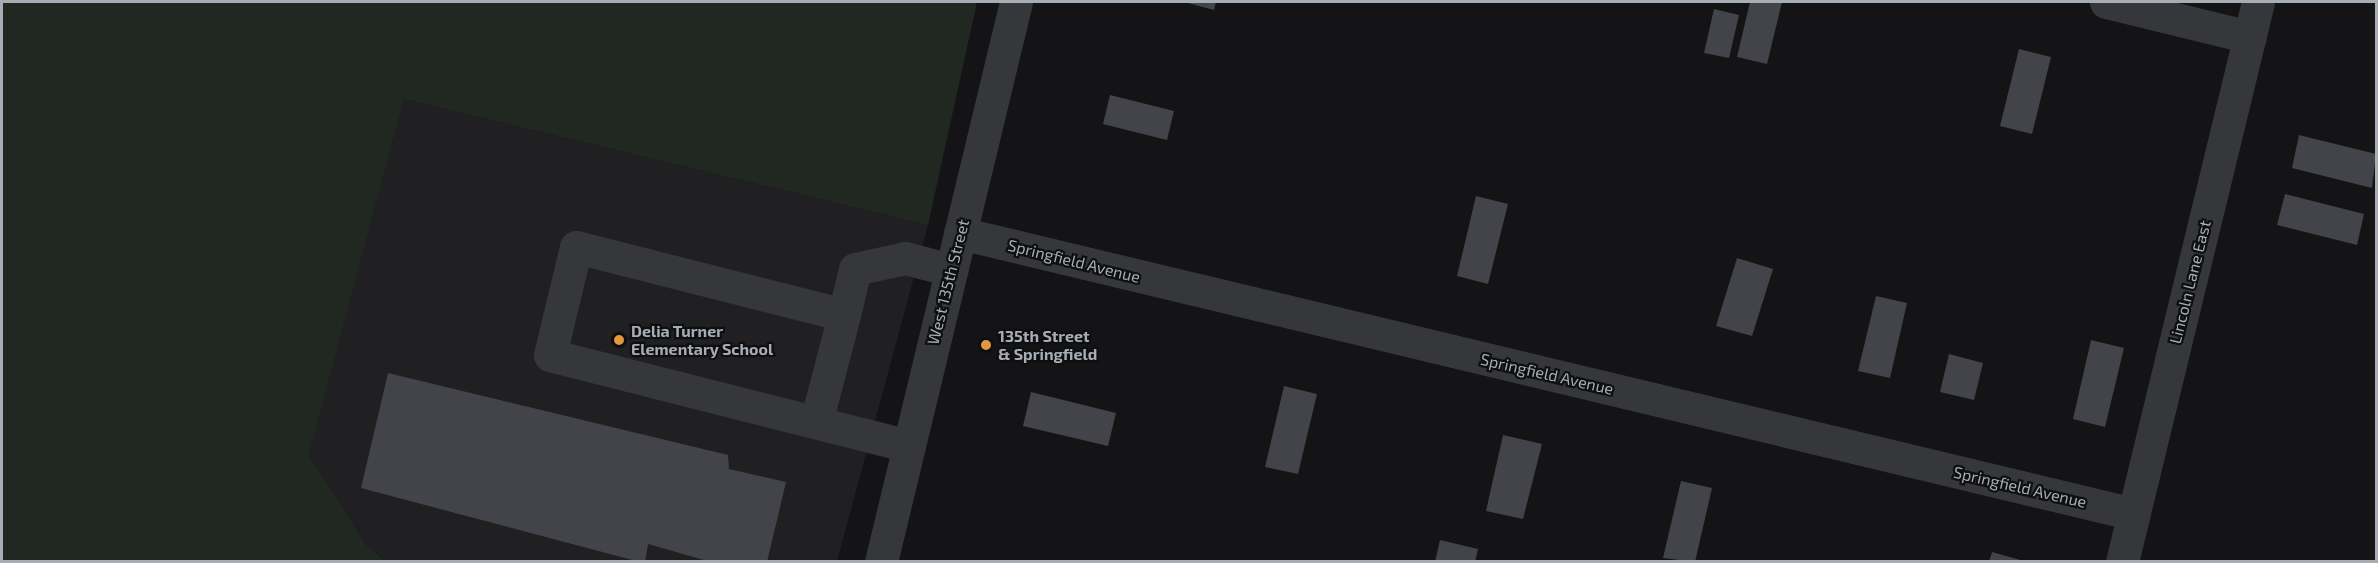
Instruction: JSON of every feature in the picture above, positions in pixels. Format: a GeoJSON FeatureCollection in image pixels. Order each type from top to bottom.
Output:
{"type":"FeatureCollection","features":[{"type":"Feature","properties":{"kind":"street","name":"West 135th Street"},"geometry":{"type":"LineString","coordinates":[[881,561],[1016,2]]}},
{"type":"Feature","properties":{"kind":"street"},"geometry":{"type":"LineString","coordinates":[[2106,2],[2250,37]]}},
{"type":"Feature","properties":{"kind":"street","name":"Lincoln Lane East"},"geometry":{"type":"LineString","coordinates":[[2122,561],[2258,2]]}},
{"type":"Feature","properties":{"kind":"street","name":"Springfield Avenue"},"geometry":{"type":"LineString","coordinates":[[960,233],[2134,514]]}},
{"type":"Feature","properties":{"kind":"street"},"geometry":{"type":"LineString","coordinates":[[844,315],[576,247],[550,355],[909,446]]}},
{"type":"Feature","properties":{"kind":"street"},"geometry":{"type":"LineString","coordinates":[[816,422],[855,269],[905,258],[951,270]]}},
{"type":"Feature","properties":{"kind":"shaded area"},"geometry":{"type":"Polygon","coordinates":[[[2,2],[977,2],[928,225],[404,99],[309,455],[367,546],[387,562],[2,561],[2,2]]]}},
{"type":"Feature","properties":{"kind":"shaded area","name":"Delia Turner Elementary School"},"geometry":{"type":"Polygon","coordinates":[[[404,99],[928,225],[837,561],[387,561],[367,546],[309,455],[404,99]]]}},
{"type":"Feature","properties":{"kind":"building"},"geometry":{"type":"Polygon","coordinates":[[[1184,2],[1216,2],[1214,10],[1184,2]]]}},
{"type":"Feature","properties":{"kind":"building"},"geometry":{"type":"Polygon","coordinates":[[[1750,2],[1782,2],[1767,64],[1737,57],[1750,2]]]}},
{"type":"Feature","properties":{"kind":"building"},"geometry":{"type":"Polygon","coordinates":[[[1714,9],[1739,15],[1729,58],[1704,53],[1714,9]]]}},
{"type":"Feature","properties":{"kind":"building"},"geometry":{"type":"Polygon","coordinates":[[[2019,49],[2051,57],[2032,134],[2000,126],[2019,49]]]}},
{"type":"Feature","properties":{"kind":"building"},"geometry":{"type":"Polygon","coordinates":[[[1110,95],[1174,111],[1167,140],[1103,124],[1110,95]]]}},
{"type":"Feature","properties":{"kind":"building"},"geometry":{"type":"Polygon","coordinates":[[[2299,135],[2376,154],[2372,188],[2292,168],[2299,135]]]}},
{"type":"Feature","properties":{"kind":"building"},"geometry":{"type":"Polygon","coordinates":[[[2285,194],[2364,214],[2357,245],[2277,225],[2285,194]]]}},
{"type":"Feature","properties":{"kind":"building"},"geometry":{"type":"Polygon","coordinates":[[[1476,196],[1508,204],[1488,284],[1457,276],[1476,196]]]}},
{"type":"Feature","properties":{"kind":"building"},"geometry":{"type":"Polygon","coordinates":[[[1737,258],[1773,269],[1752,336],[1716,326],[1737,258]]]}},
{"type":"Feature","properties":{"kind":"building"},"geometry":{"type":"Polygon","coordinates":[[[1876,296],[1907,303],[1890,378],[1858,371],[1876,296]]]}},
{"type":"Feature","properties":{"kind":"building"},"geometry":{"type":"Polygon","coordinates":[[[2091,340],[2124,348],[2105,427],[2073,419],[2091,340]]]}},
{"type":"Feature","properties":{"kind":"building"},"geometry":{"type":"Polygon","coordinates":[[[1949,354],[1983,363],[1974,400],[1940,392],[1949,354]]]}},
{"type":"Feature","properties":{"kind":"building"},"geometry":{"type":"Polygon","coordinates":[[[388,373],[728,455],[729,469],[786,482],[767,562],[711,562],[648,544],[645,562],[640,562],[361,488],[388,373]]]}},
{"type":"Feature","properties":{"kind":"building"},"geometry":{"type":"Polygon","coordinates":[[[1284,386],[1317,394],[1298,474],[1265,467],[1284,386]]]}},
{"type":"Feature","properties":{"kind":"building"},"geometry":{"type":"Polygon","coordinates":[[[1031,392],[1116,413],[1108,446],[1023,426],[1031,392]]]}},
{"type":"Feature","properties":{"kind":"building"},"geometry":{"type":"Polygon","coordinates":[[[1503,435],[1542,444],[1523,519],[1486,511],[1503,435]]]}},
{"type":"Feature","properties":{"kind":"building"},"geometry":{"type":"Polygon","coordinates":[[[1681,481],[1712,488],[1695,562],[1663,558],[1681,481]]]}},
{"type":"Feature","properties":{"kind":"building"},"geometry":{"type":"Polygon","coordinates":[[[1440,540],[1478,549],[1475,562],[1435,562],[1440,540]]]}},
{"type":"Feature","properties":{"kind":"building"},"geometry":{"type":"Polygon","coordinates":[[[1992,552],[2024,561],[2024,562],[1989,562],[1992,552]]]}},
{"type":"Feature","properties":{"kind":"place","name":"Delia Turner Elementary School"},"geometry":{"type":"Point","coordinates":[619,340]}},
{"type":"Feature","properties":{"kind":"place","name":"135th Street & Springfield"},"geometry":{"type":"Point","coordinates":[986,345]}}]}
